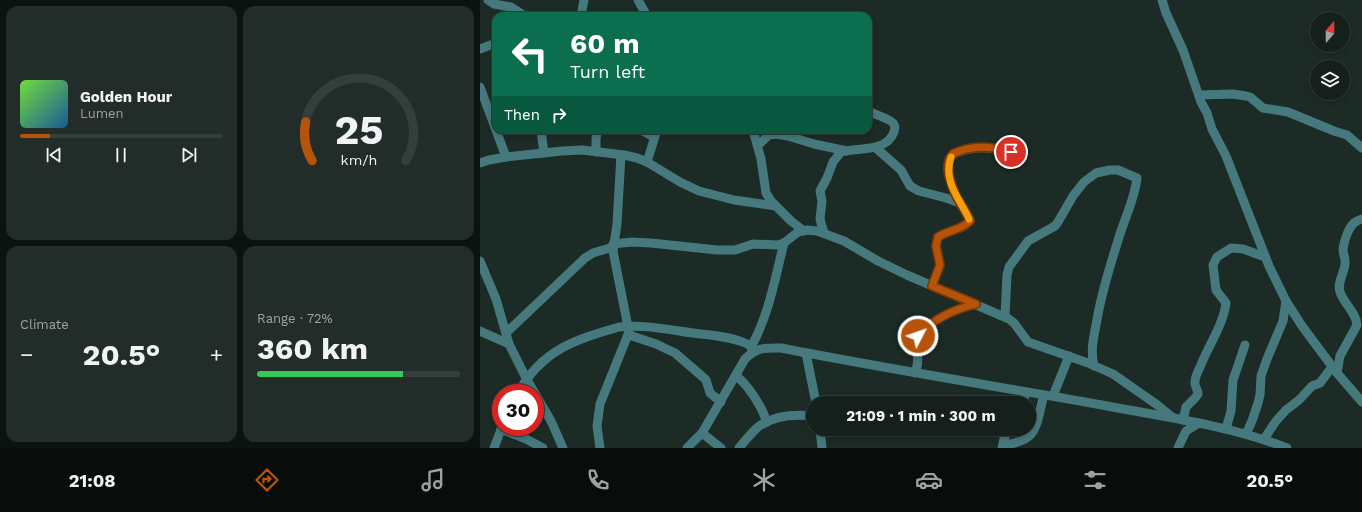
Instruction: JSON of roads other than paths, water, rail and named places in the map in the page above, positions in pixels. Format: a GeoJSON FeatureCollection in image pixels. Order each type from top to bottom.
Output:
{"type":"FeatureCollection","features":[{"type":"Feature","properties":{"kind":"street"},"geometry":{"type":"LineString","coordinates":[[488,0],[494,4],[511,7],[519,12]]}},
{"type":"Feature","properties":{"kind":"street"},"geometry":{"type":"LineString","coordinates":[[582,12],[584,0]]}},
{"type":"Feature","properties":{"kind":"street"},"geometry":{"type":"LineString","coordinates":[[638,0],[645,12]]}},
{"type":"Feature","properties":{"kind":"street"},"geometry":{"type":"LineString","coordinates":[[1162,0],[1166,13],[1183,50],[1212,129],[1226,156],[1265,256],[1286,301],[1290,309],[1334,370],[1362,402]]}},
{"type":"Feature","properties":{"kind":"street"},"geometry":{"type":"LineString","coordinates":[[480,49],[492,44]]}},
{"type":"Feature","properties":{"kind":"street"},"geometry":{"type":"LineString","coordinates":[[480,87],[492,119]]}},
{"type":"Feature","properties":{"kind":"street"},"geometry":{"type":"LineString","coordinates":[[1199,95],[1233,94],[1250,97],[1263,108],[1288,112],[1347,135],[1362,148]]}},
{"type":"Feature","properties":{"kind":"street"},"geometry":{"type":"LineString","coordinates":[[758,145],[769,135],[776,134],[814,144],[847,150],[876,148],[890,140],[896,127],[890,120],[872,113]]}},
{"type":"Feature","properties":{"kind":"street"},"geometry":{"type":"LineString","coordinates":[[497,134],[506,157]]}},
{"type":"Feature","properties":{"kind":"street"},"geometry":{"type":"LineString","coordinates":[[542,134],[544,153]]}},
{"type":"Feature","properties":{"kind":"street"},"geometry":{"type":"LineString","coordinates":[[596,152],[597,134]]}},
{"type":"Feature","properties":{"kind":"street"},"geometry":{"type":"LineString","coordinates":[[647,162],[656,134]]}},
{"type":"Feature","properties":{"kind":"street"},"geometry":{"type":"LineString","coordinates":[[754,134],[762,164],[766,193],[771,201],[804,231]]}},
{"type":"Feature","properties":{"kind":"street"},"geometry":{"type":"LineString","coordinates":[[876,148],[901,170],[910,186],[960,203]]}},
{"type":"Feature","properties":{"kind":"street"},"geometry":{"type":"LineString","coordinates":[[932,286],[940,265],[936,246],[938,237],[966,225],[970,221],[952,186],[948,167],[951,156],[954,153],[970,148],[1003,150],[1022,155]]}},
{"type":"Feature","properties":{"kind":"street"},"geometry":{"type":"LineString","coordinates":[[480,163],[506,157],[582,150],[621,155],[637,158],[647,162],[680,182],[699,191],[734,200],[776,206]]}},
{"type":"Feature","properties":{"kind":"street"},"geometry":{"type":"LineString","coordinates":[[824,233],[820,219],[822,201],[820,191],[833,162],[841,152],[847,150]]}},
{"type":"Feature","properties":{"kind":"street"},"geometry":{"type":"LineString","coordinates":[[600,448],[597,426],[600,404],[628,331],[613,245],[617,224],[621,155]]}},
{"type":"Feature","properties":{"kind":"street"},"geometry":{"type":"LineString","coordinates":[[1004,316],[1009,267],[1028,241],[1055,226],[1073,196],[1084,182],[1096,174],[1110,170],[1118,170],[1137,178],[1135,194],[1100,300],[1092,344],[1094,366]]}},
{"type":"Feature","properties":{"kind":"street"},"geometry":{"type":"LineString","coordinates":[[1267,443],[1276,420],[1299,400],[1312,386],[1320,383],[1334,370],[1357,325],[1353,313],[1340,293],[1340,279],[1345,264],[1344,246],[1354,222],[1362,219]]}},
{"type":"Feature","properties":{"kind":"street"},"geometry":{"type":"LineString","coordinates":[[506,333],[585,258],[613,245],[632,242],[717,250],[735,250],[753,244],[778,245],[784,243],[792,236],[804,231],[817,230],[844,241],[878,261],[932,286],[1004,316],[1014,323],[1028,342],[1069,356],[1112,374],[1129,384],[1173,418]]}},
{"type":"Feature","properties":{"kind":"street"},"geometry":{"type":"LineString","coordinates":[[687,448],[702,433],[752,349],[767,312],[784,243]]}},
{"type":"Feature","properties":{"kind":"street"},"geometry":{"type":"LineString","coordinates":[[1183,420],[1186,407],[1198,394],[1194,383],[1195,378],[1203,358],[1220,325],[1225,309],[1226,303],[1216,290],[1213,270],[1217,257],[1231,248],[1242,249],[1265,256]]}},
{"type":"Feature","properties":{"kind":"street"},"geometry":{"type":"LineString","coordinates":[[480,261],[496,299],[509,344],[564,448]]}},
{"type":"Feature","properties":{"kind":"street"},"geometry":{"type":"LineString","coordinates":[[1246,434],[1254,417],[1258,403],[1261,376],[1283,321],[1286,301]]}},
{"type":"Feature","properties":{"kind":"street"},"geometry":{"type":"LineString","coordinates":[[915,374],[918,360],[914,347],[918,336],[929,326],[959,308],[976,304]]}},
{"type":"Feature","properties":{"kind":"street"},"geometry":{"type":"LineString","coordinates":[[480,331],[509,344]]}},
{"type":"Feature","properties":{"kind":"street"},"geometry":{"type":"LineString","coordinates":[[628,331],[675,353],[704,378],[710,393],[721,402]]}},
{"type":"Feature","properties":{"kind":"street"},"geometry":{"type":"LineString","coordinates":[[523,384],[526,378],[549,356],[570,343],[599,333],[628,331],[719,336],[744,342],[752,349],[781,348],[915,374],[1199,423],[1246,434],[1267,443],[1287,448]]}},
{"type":"Feature","properties":{"kind":"street"},"geometry":{"type":"LineString","coordinates":[[1226,429],[1231,411],[1233,380],[1245,346]]}},
{"type":"Feature","properties":{"kind":"street"},"geometry":{"type":"LineString","coordinates":[[806,353],[815,396]]}},
{"type":"Feature","properties":{"kind":"street"},"geometry":{"type":"LineString","coordinates":[[1005,436],[1002,446],[1023,441],[1032,435],[1048,396],[1069,356]]}},
{"type":"Feature","properties":{"kind":"street"},"geometry":{"type":"LineString","coordinates":[[736,375],[754,394],[761,406],[767,422]]}},
{"type":"Feature","properties":{"kind":"street"},"geometry":{"type":"LineString","coordinates":[[1025,396],[1026,392]]}},
{"type":"Feature","properties":{"kind":"street"},"geometry":{"type":"LineString","coordinates":[[739,448],[758,427],[767,422],[789,415],[806,416]]}},
{"type":"Feature","properties":{"kind":"street"},"geometry":{"type":"LineString","coordinates":[[1178,448],[1186,431],[1199,423]]}},
{"type":"Feature","properties":{"kind":"street"},"geometry":{"type":"LineString","coordinates":[[702,433],[721,448]]}},
{"type":"Feature","properties":{"kind":"street"},"geometry":{"type":"LineString","coordinates":[[494,448],[499,436]]}},
{"type":"Feature","properties":{"kind":"street"},"geometry":{"type":"LineString","coordinates":[[519,436],[543,448]]}},
{"type":"Feature","properties":{"kind":"street"},"geometry":{"type":"LineString","coordinates":[[821,436],[822,448]]}}]}
